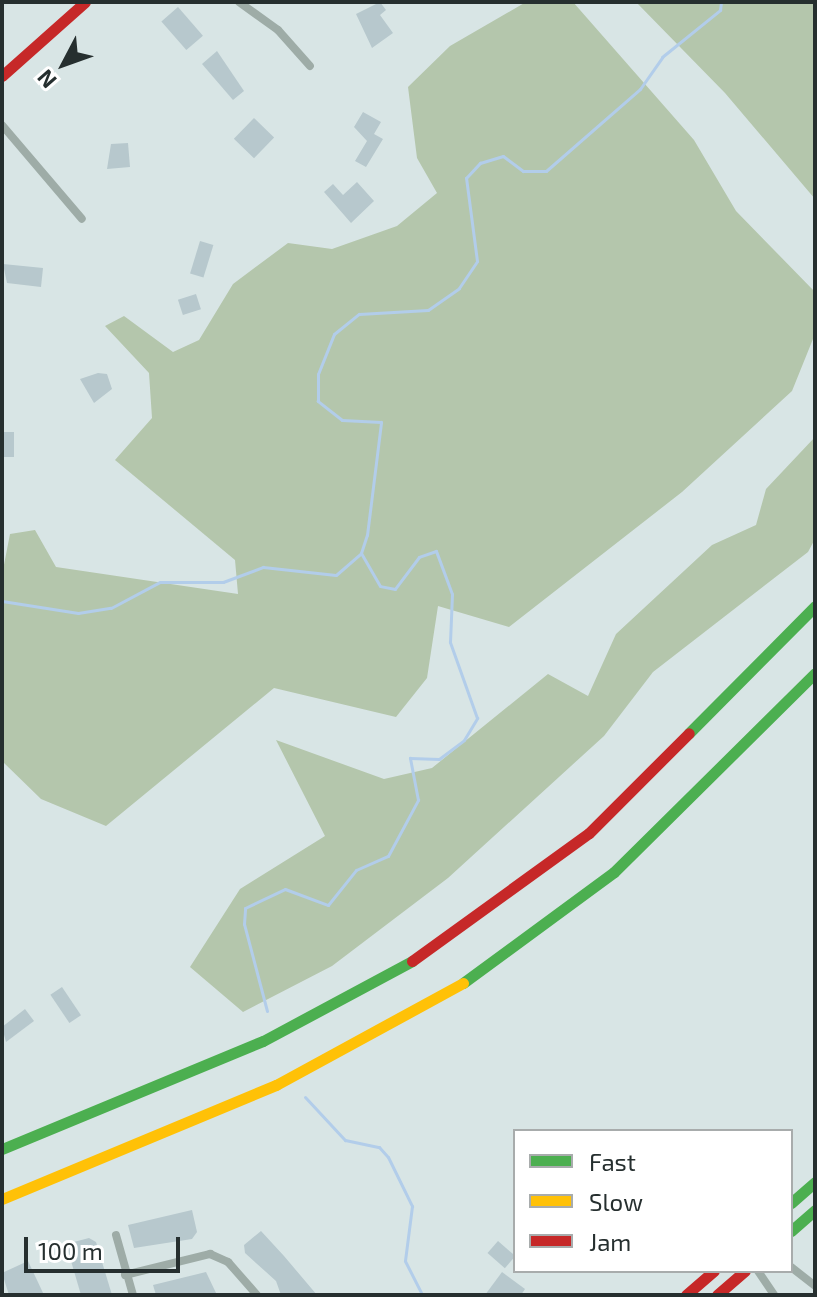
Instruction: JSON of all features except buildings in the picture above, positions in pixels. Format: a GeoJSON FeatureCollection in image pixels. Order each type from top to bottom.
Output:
{"type":"FeatureCollection","features":[{"type":"Feature","properties":{"kind":"main road"},"geometry":{"type":"LineString","coordinates":[[2,76],[85,2]]}},
{"type":"Feature","properties":{"kind":"main road"},"geometry":{"type":"LineString","coordinates":[[2,1149],[263,1041],[437,947],[589,833],[815,606]]}},
{"type":"Feature","properties":{"kind":"main road"},"geometry":{"type":"LineString","coordinates":[[2,1199],[276,1085],[457,988],[614,872],[815,673]]}},
{"type":"Feature","properties":{"kind":"main road"},"geometry":{"type":"LineString","coordinates":[[793,1201],[815,1182]]}},
{"type":"Feature","properties":{"kind":"main road"},"geometry":{"type":"LineString","coordinates":[[793,1229],[815,1210]]}},
{"type":"Feature","properties":{"kind":"main road"},"geometry":{"type":"LineString","coordinates":[[686,1295],[712,1273]]}},
{"type":"Feature","properties":{"kind":"main road"},"geometry":{"type":"LineString","coordinates":[[717,1295],[743,1273]]}},
{"type":"Feature","properties":{"kind":"street"},"geometry":{"type":"LineString","coordinates":[[239,2],[278,30],[310,66]]}},
{"type":"Feature","properties":{"kind":"street"},"geometry":{"type":"LineString","coordinates":[[2,125],[82,219]]}},
{"type":"Feature","properties":{"kind":"street"},"geometry":{"type":"LineString","coordinates":[[116,1235],[133,1295]]}},
{"type":"Feature","properties":{"kind":"street"},"geometry":{"type":"LineString","coordinates":[[125,1275],[210,1254],[228,1262],[257,1295]]}},
{"type":"Feature","properties":{"kind":"street"},"geometry":{"type":"LineString","coordinates":[[793,1269],[815,1286]]}},
{"type":"Feature","properties":{"kind":"street"},"geometry":{"type":"LineString","coordinates":[[759,1273],[774,1295]]}},
{"type":"Feature","properties":{"kind":"green space"},"geometry":{"type":"Polygon","coordinates":[[[526,2],[573,2],[694,140],[736,211],[815,292],[815,334],[792,391],[682,492],[509,627],[438,606],[427,678],[396,717],[274,688],[106,826],[41,799],[2,761],[2,575],[10,534],[35,530],[56,567],[238,594],[235,560],[115,460],[152,418],[149,373],[105,326],[124,316],[173,352],[199,340],[233,284],[288,243],[332,249],[397,226],[437,193],[417,158],[408,87],[450,46],[526,2]]]}},
{"type":"Feature","properties":{"kind":"green space"},"geometry":{"type":"Polygon","coordinates":[[[636,2],[815,2],[815,199],[725,93],[636,2]]]}},
{"type":"Feature","properties":{"kind":"green space"},"geometry":{"type":"Polygon","coordinates":[[[815,437],[815,539],[808,552],[653,672],[604,736],[448,878],[332,966],[243,1012],[190,967],[240,889],[325,836],[276,740],[384,779],[432,768],[548,674],[588,696],[616,634],[712,545],[756,525],[766,489],[815,437]]]}},
{"type":"Feature","properties":{"kind":"waterway"},"geometry":{"type":"LineString","coordinates":[[2,601],[78,613],[111,608],[160,582],[223,582],[263,567],[336,575],[361,553],[367,535],[381,422],[342,420],[318,401],[318,374],[334,334],[359,314],[428,310],[459,288],[477,261],[466,178],[480,163],[503,156],[523,171],[546,171],[640,89],[662,57],[720,10],[721,2]]}},
{"type":"Feature","properties":{"kind":"waterway"},"geometry":{"type":"LineString","coordinates":[[267,1011],[244,924],[245,908],[285,889],[328,905],[356,870],[388,856],[418,800],[410,758],[439,759],[464,740],[477,718],[450,642],[452,594],[436,551],[419,557],[395,589],[380,586],[361,553]]}},
{"type":"Feature","properties":{"kind":"waterway"},"geometry":{"type":"LineString","coordinates":[[305,1097],[345,1140],[379,1147],[388,1157],[412,1206],[405,1261],[422,1295]]}},
{"type":"Feature","properties":{"kind":"traffic: fast"},"geometry":{"type":"LineString","coordinates":[[689,733],[815,606]]}},
{"type":"Feature","properties":{"kind":"traffic: fast"},"geometry":{"type":"LineString","coordinates":[[463,983],[614,872],[815,673]]}},
{"type":"Feature","properties":{"kind":"traffic: fast"},"geometry":{"type":"LineString","coordinates":[[2,1149],[263,1041],[412,961]]}},
{"type":"Feature","properties":{"kind":"traffic: fast"},"geometry":{"type":"LineString","coordinates":[[793,1201],[815,1182]]}},
{"type":"Feature","properties":{"kind":"traffic: fast"},"geometry":{"type":"LineString","coordinates":[[793,1229],[815,1210]]}},
{"type":"Feature","properties":{"kind":"traffic: slow"},"geometry":{"type":"LineString","coordinates":[[2,1199],[276,1085],[463,983]]}},
{"type":"Feature","properties":{"kind":"traffic: jam"},"geometry":{"type":"LineString","coordinates":[[2,76],[85,2]]}},
{"type":"Feature","properties":{"kind":"traffic: jam"},"geometry":{"type":"LineString","coordinates":[[412,961],[589,833],[689,733]]}},
{"type":"Feature","properties":{"kind":"traffic: jam"},"geometry":{"type":"LineString","coordinates":[[686,1295],[712,1273]]}},
{"type":"Feature","properties":{"kind":"traffic: jam"},"geometry":{"type":"LineString","coordinates":[[717,1295],[743,1273]]}}]}
